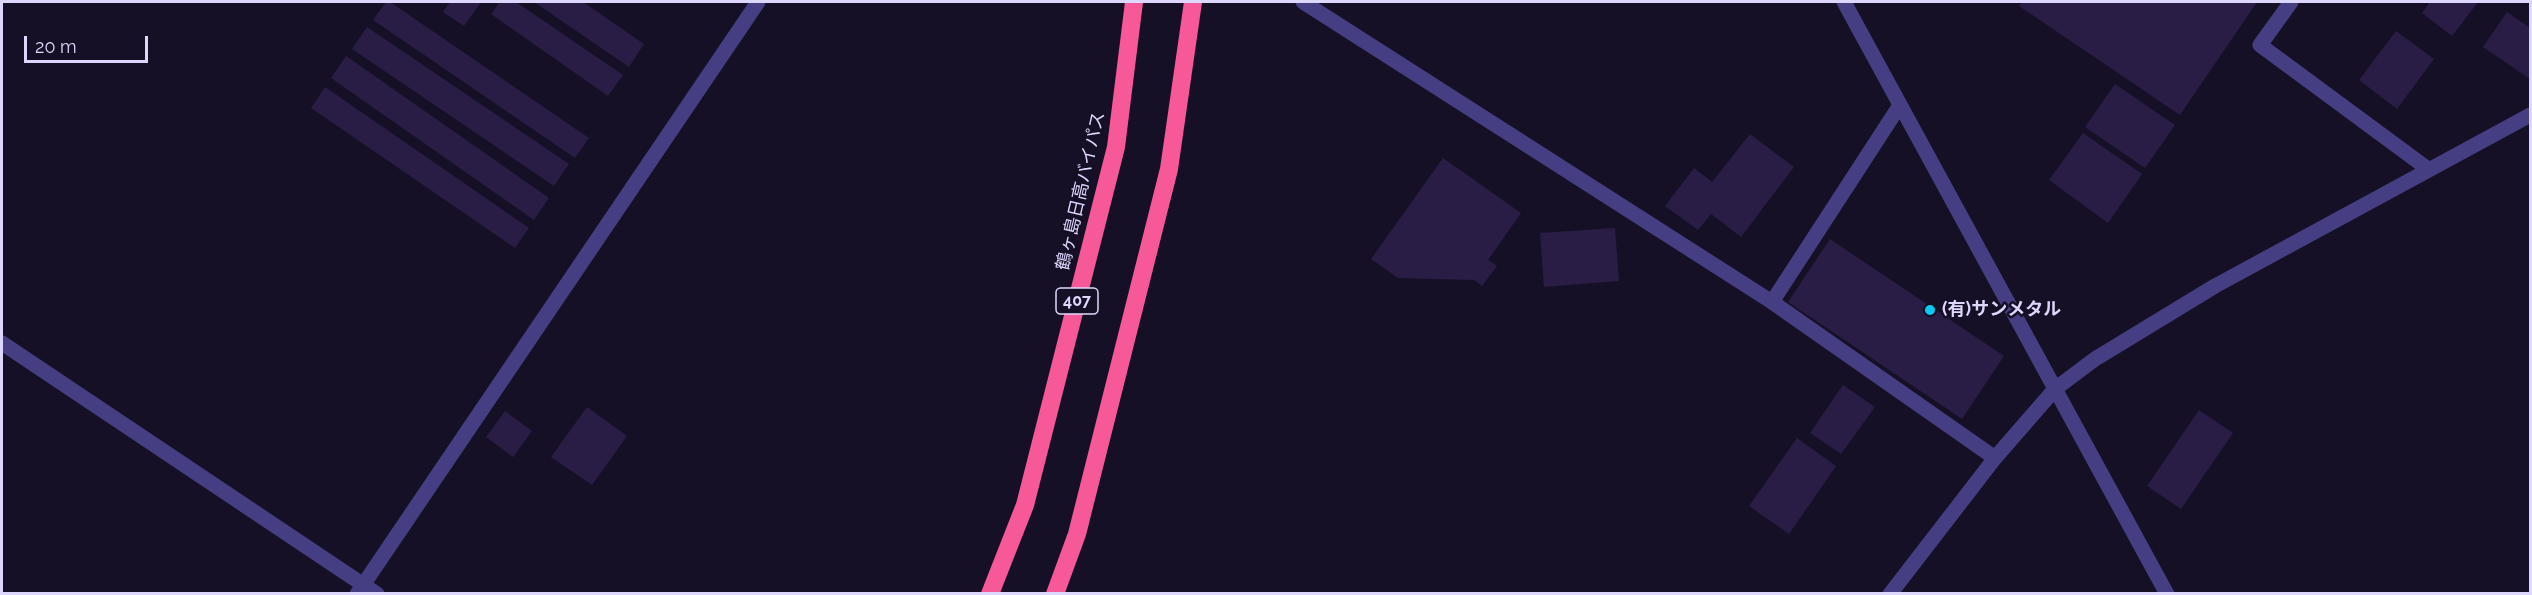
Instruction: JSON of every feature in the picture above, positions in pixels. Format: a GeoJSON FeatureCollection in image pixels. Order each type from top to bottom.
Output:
{"type":"FeatureCollection","features":[{"type":"Feature","properties":{"kind":"highway","name":"鶴ヶ島日高バイパス"},"geometry":{"type":"LineString","coordinates":[[990,594],[1025,505],[1116,147],[1134,2]]}},
{"type":"Feature","properties":{"kind":"highway"},"geometry":{"type":"LineString","coordinates":[[1055,594],[1077,534],[1169,169],[1193,2]]}},
{"type":"Feature","properties":{"kind":"street"},"geometry":{"type":"LineString","coordinates":[[360,589],[758,2]]}},
{"type":"Feature","properties":{"kind":"street"},"geometry":{"type":"LineString","coordinates":[[1304,2],[1772,302],[1995,458]]}},
{"type":"Feature","properties":{"kind":"street"},"geometry":{"type":"LineString","coordinates":[[1844,2],[2167,594]]}},
{"type":"Feature","properties":{"kind":"street"},"geometry":{"type":"LineString","coordinates":[[2291,2],[2260,45],[2428,169]]}},
{"type":"Feature","properties":{"kind":"street"},"geometry":{"type":"LineString","coordinates":[[1772,302],[1900,105]]}},
{"type":"Feature","properties":{"kind":"street"},"geometry":{"type":"LineString","coordinates":[[1890,594],[1995,458],[2055,389],[2095,359],[2215,286],[2530,115]]}},
{"type":"Feature","properties":{"kind":"street"},"geometry":{"type":"LineString","coordinates":[[2,343],[360,589],[377,594]]}},
{"type":"Feature","properties":{"kind":"building"},"geometry":{"type":"Polygon","coordinates":[[[386,2],[390,2],[589,138],[575,158],[373,20],[386,2]]]}},
{"type":"Feature","properties":{"kind":"building"},"geometry":{"type":"Polygon","coordinates":[[[450,2],[481,2],[464,26],[443,12],[450,2]]]}},
{"type":"Feature","properties":{"kind":"building"},"geometry":{"type":"Polygon","coordinates":[[[500,2],[516,2],[623,75],[608,96],[491,14],[500,2]]]}},
{"type":"Feature","properties":{"kind":"building"},"geometry":{"type":"Polygon","coordinates":[[[534,2],[583,2],[644,44],[629,67],[534,2]]]}},
{"type":"Feature","properties":{"kind":"building"},"geometry":{"type":"Polygon","coordinates":[[[2022,2],[2257,2],[2180,115],[2019,6],[2022,2]]]}},
{"type":"Feature","properties":{"kind":"building"},"geometry":{"type":"Polygon","coordinates":[[[2430,2],[2478,2],[2452,36],[2422,13],[2430,2]]]}},
{"type":"Feature","properties":{"kind":"building"},"geometry":{"type":"Polygon","coordinates":[[[2507,12],[2530,28],[2530,79],[2483,47],[2507,12]]]}},
{"type":"Feature","properties":{"kind":"building"},"geometry":{"type":"Polygon","coordinates":[[[367,27],[569,164],[554,186],[352,49],[367,27]]]}},
{"type":"Feature","properties":{"kind":"building"},"geometry":{"type":"Polygon","coordinates":[[[2396,31],[2434,59],[2397,109],[2359,80],[2396,31]]]}},
{"type":"Feature","properties":{"kind":"building"},"geometry":{"type":"Polygon","coordinates":[[[346,56],[549,198],[534,220],[331,78],[346,56]]]}},
{"type":"Feature","properties":{"kind":"building"},"geometry":{"type":"Polygon","coordinates":[[[2115,84],[2175,125],[2145,168],[2085,127],[2115,84]]]}},
{"type":"Feature","properties":{"kind":"building"},"geometry":{"type":"Polygon","coordinates":[[[325,87],[529,228],[515,248],[311,108],[325,87]]]}},
{"type":"Feature","properties":{"kind":"building"},"geometry":{"type":"Polygon","coordinates":[[[2083,133],[2142,174],[2108,223],[2049,180],[2083,133]]]}},
{"type":"Feature","properties":{"kind":"building"},"geometry":{"type":"Polygon","coordinates":[[[1750,134],[1794,167],[1741,237],[1711,214],[1698,230],[1665,206],[1694,168],[1712,182],[1750,134]]]}},
{"type":"Feature","properties":{"kind":"building"},"geometry":{"type":"Polygon","coordinates":[[[1443,158],[1521,213],[1488,260],[1497,266],[1482,286],[1474,280],[1398,278],[1371,259],[1443,158]]]}},
{"type":"Feature","properties":{"kind":"building"},"geometry":{"type":"Polygon","coordinates":[[[1615,228],[1619,281],[1544,287],[1540,233],[1615,228]]]}},
{"type":"Feature","properties":{"kind":"building"},"geometry":{"type":"Polygon","coordinates":[[[1830,239],[2004,356],[1962,419],[1788,302],[1830,239]]]}},
{"type":"Feature","properties":{"kind":"building"},"geometry":{"type":"Polygon","coordinates":[[[1843,385],[1875,407],[1841,454],[1810,433],[1843,385]]]}},
{"type":"Feature","properties":{"kind":"building"},"geometry":{"type":"Polygon","coordinates":[[[587,407],[627,436],[592,485],[551,457],[587,407]]]}},
{"type":"Feature","properties":{"kind":"building"},"geometry":{"type":"Polygon","coordinates":[[[2199,410],[2233,433],[2181,509],[2147,486],[2199,410]]]}},
{"type":"Feature","properties":{"kind":"building"},"geometry":{"type":"Polygon","coordinates":[[[505,411],[532,431],[513,457],[486,437],[505,411]]]}},
{"type":"Feature","properties":{"kind":"building"},"geometry":{"type":"Polygon","coordinates":[[[1797,438],[1836,466],[1789,534],[1749,506],[1797,438]]]}},
{"type":"Feature","properties":{"kind":"place","name":"(有)サンメタル"},"geometry":{"type":"Point","coordinates":[1930,310]}}]}
